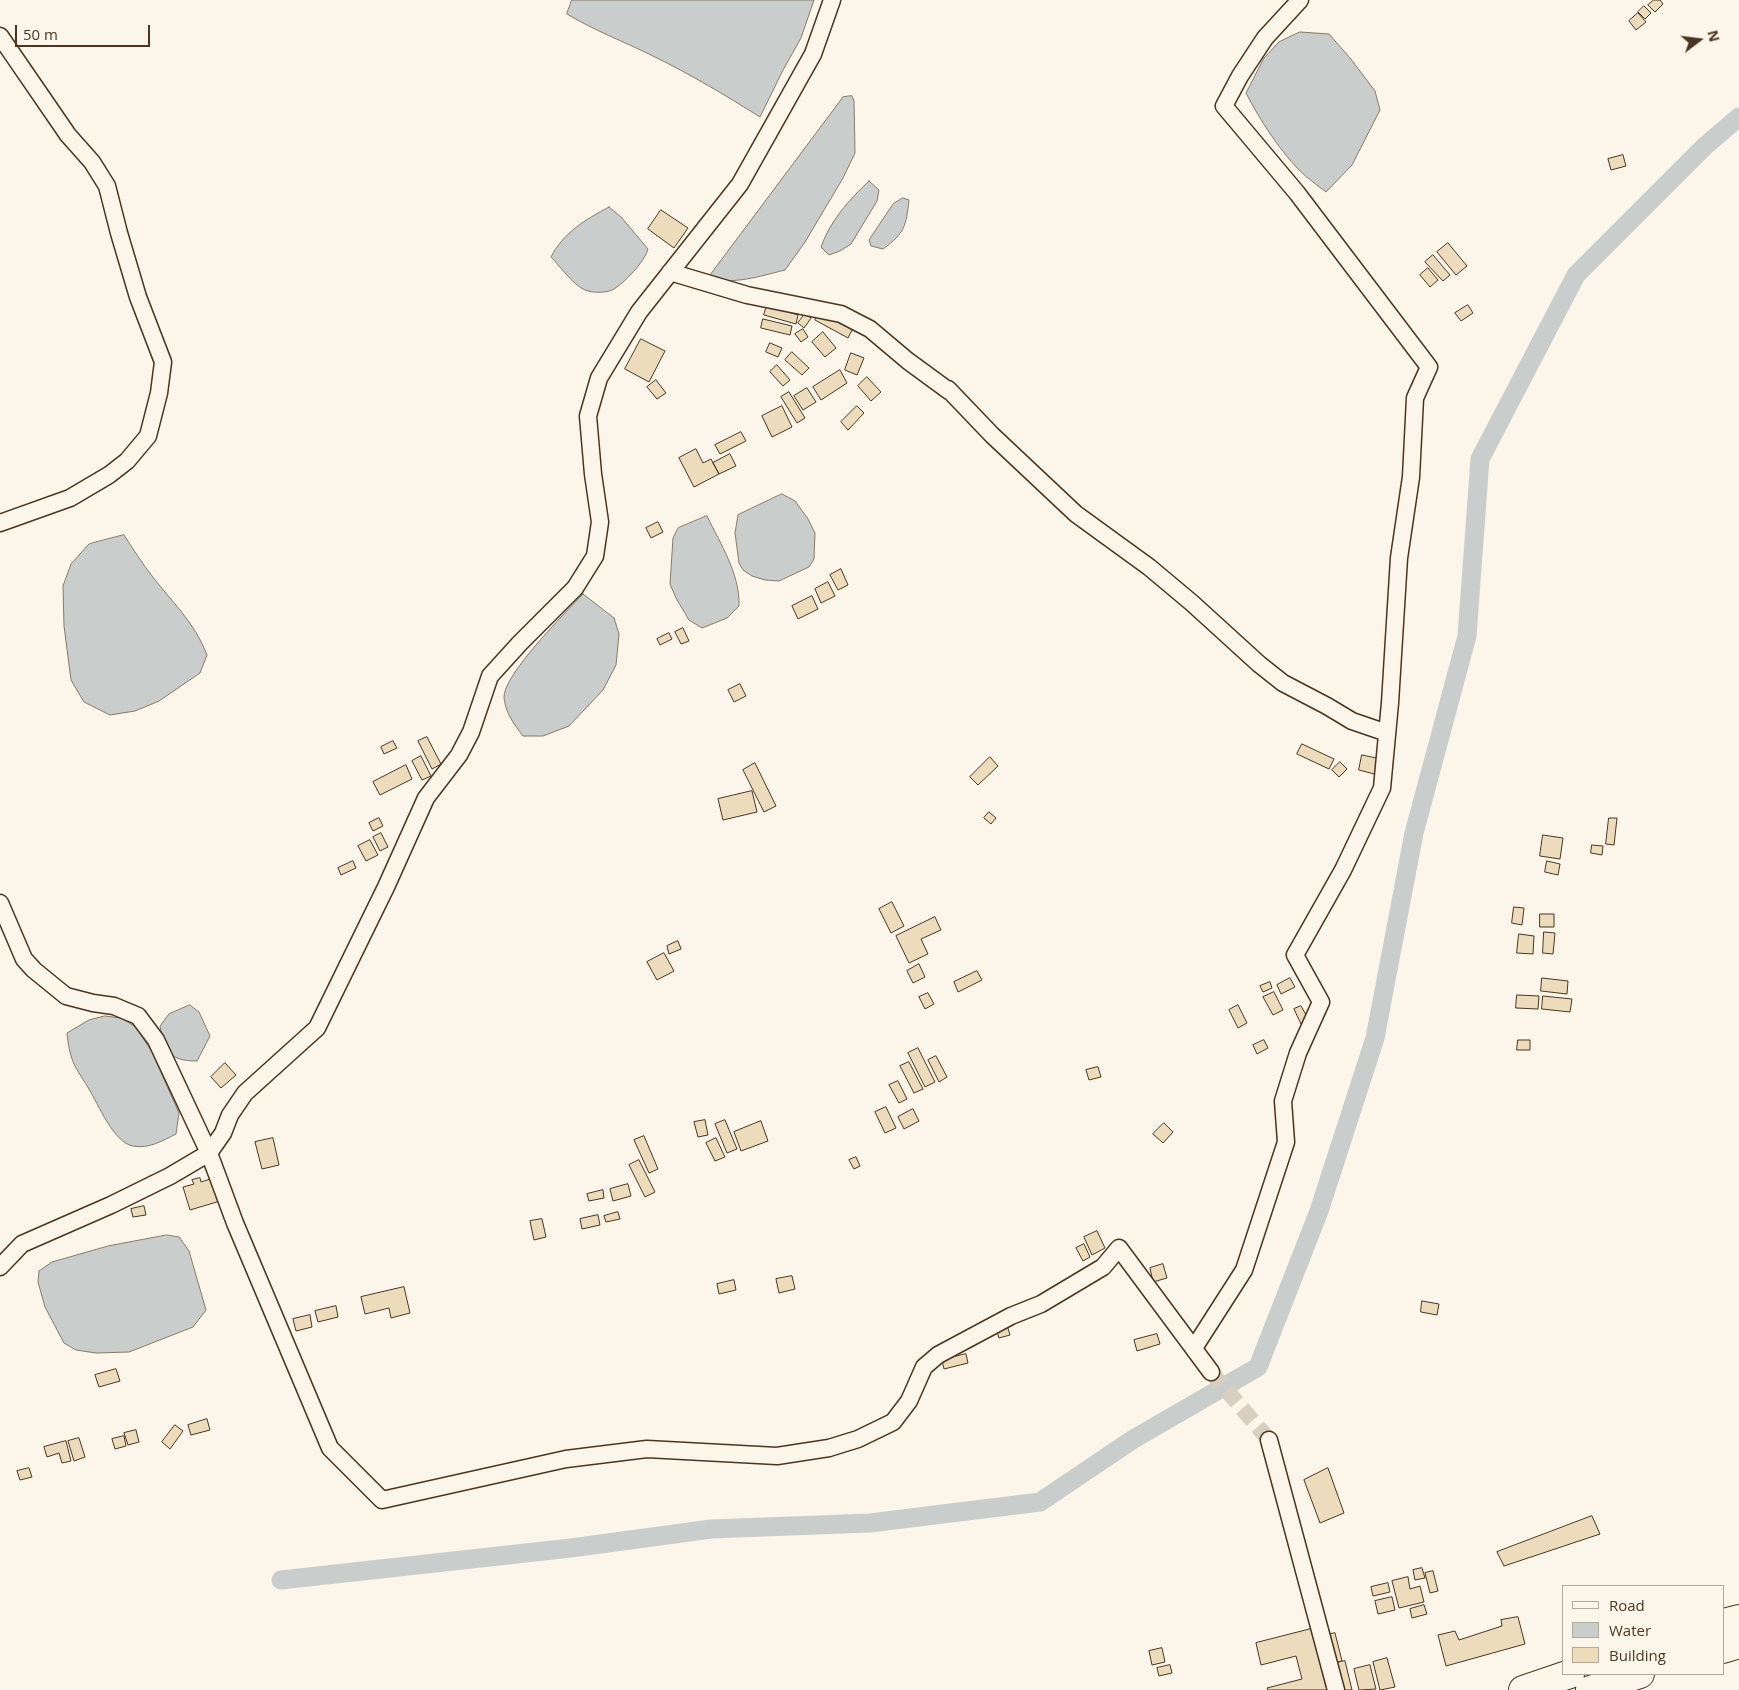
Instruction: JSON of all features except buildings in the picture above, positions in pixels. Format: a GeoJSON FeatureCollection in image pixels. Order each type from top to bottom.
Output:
{"type":"FeatureCollection","features":[{"type":"Feature","properties":{"kind":"highway"},"geometry":{"type":"LineString","coordinates":[[1724,1623],[1739,1619]]}},
{"type":"Feature","properties":{"kind":"highway"},"geometry":{"type":"LineString","coordinates":[[1724,1649],[1739,1644]]}},
{"type":"Feature","properties":{"kind":"highway"},"geometry":{"type":"LineString","coordinates":[[1523,1690],[1567,1675]]}},
{"type":"Feature","properties":{"kind":"highway"},"geometry":{"type":"LineString","coordinates":[[1590,1690],[1637,1675]]}},
{"type":"Feature","properties":{"kind":"street"},"geometry":{"type":"LineString","coordinates":[[0,1266],[22,1244],[111,1205],[170,1176],[209,1153],[223,1133],[230,1115],[245,1094],[317,1028],[386,887],[426,798],[459,755],[471,732],[490,676],[574,588],[594,556],[600,522],[593,474],[588,416],[599,378],[638,312],[740,184],[813,54],[832,0]]}},
{"type":"Feature","properties":{"kind":"street"},"geometry":{"type":"LineString","coordinates":[[1194,1348],[1244,1270],[1286,1142],[1283,1102],[1298,1053],[1322,1002],[1295,955],[1342,870],[1382,788],[1399,558],[1411,477],[1415,398],[1429,367],[1297,193],[1224,106],[1240,76],[1265,38],[1300,0]]}},
{"type":"Feature","properties":{"kind":"street"},"geometry":{"type":"LineString","coordinates":[[0,36],[68,135],[92,162],[107,186],[138,297],[163,362],[159,393],[148,436],[127,461],[109,475],[70,498],[0,523]]}},
{"type":"Feature","properties":{"kind":"street"},"geometry":{"type":"LineString","coordinates":[[670,272],[747,295],[842,314],[870,329],[908,361],[949,390],[992,435],[1076,514],[1149,567],[1282,683],[1352,721],[1387,733]]}},
{"type":"Feature","properties":{"kind":"street"},"geometry":{"type":"LineString","coordinates":[[0,903],[24,959],[34,970],[66,996],[114,1006],[138,1016],[156,1040],[209,1153],[235,1223],[330,1448],[382,1500],[566,1459],[647,1449],[778,1456],[829,1448],[858,1438],[893,1422],[909,1401],[924,1368],[938,1355],[1011,1316],[1040,1304],[1103,1267],[1119,1248],[1211,1372]]}},
{"type":"Feature","properties":{"kind":"street"},"geometry":{"type":"LineString","coordinates":[[1269,1440],[1336,1690]]}},
{"type":"Feature","properties":{"kind":"water"},"geometry":{"type":"Polygon","coordinates":[[[572,0],[814,0],[801,38],[760,117],[680,70],[567,14],[572,0]]]}},
{"type":"Feature","properties":{"kind":"water"},"geometry":{"type":"Polygon","coordinates":[[[1300,32],[1329,34],[1375,91],[1380,110],[1352,165],[1326,192],[1302,173],[1291,161],[1263,123],[1246,93],[1264,58],[1279,42],[1300,32]]]}},
{"type":"Feature","properties":{"kind":"water"},"geometry":{"type":"Polygon","coordinates":[[[852,96],[854,101],[855,153],[843,178],[805,242],[785,270],[737,280],[707,279],[843,97],[852,96]]]}},
{"type":"Feature","properties":{"kind":"water"},"geometry":{"type":"Polygon","coordinates":[[[869,181],[879,190],[877,201],[851,244],[829,255],[821,247],[829,228],[847,203],[869,181]]]}},
{"type":"Feature","properties":{"kind":"water"},"geometry":{"type":"Polygon","coordinates":[[[903,198],[909,200],[907,216],[900,233],[883,249],[871,246],[869,240],[893,204],[903,198]]]}},
{"type":"Feature","properties":{"kind":"water"},"geometry":{"type":"Polygon","coordinates":[[[609,207],[621,217],[648,249],[638,266],[617,287],[606,292],[588,291],[576,284],[551,257],[562,240],[584,222],[609,207]]]}},
{"type":"Feature","properties":{"kind":"water"},"geometry":{"type":"Polygon","coordinates":[[[782,494],[795,501],[815,533],[814,559],[809,567],[779,581],[765,580],[752,576],[743,570],[739,563],[735,533],[738,515],[782,494]]]}},
{"type":"Feature","properties":{"kind":"water"},"geometry":{"type":"Polygon","coordinates":[[[707,516],[733,571],[739,606],[727,618],[702,628],[689,620],[670,584],[673,538],[678,528],[707,516]]]}},
{"type":"Feature","properties":{"kind":"water"},"geometry":{"type":"Polygon","coordinates":[[[124,535],[148,571],[190,623],[207,655],[200,673],[159,701],[135,711],[110,715],[84,702],[71,680],[64,626],[63,586],[71,564],[89,544],[124,535]]]}},
{"type":"Feature","properties":{"kind":"water"},"geometry":{"type":"Polygon","coordinates":[[[583,594],[614,618],[619,634],[616,665],[603,690],[569,726],[543,736],[523,736],[507,709],[504,698],[506,688],[513,675],[537,644],[583,594]]]}},
{"type":"Feature","properties":{"kind":"water"},"geometry":{"type":"Polygon","coordinates":[[[190,1005],[199,1012],[210,1036],[197,1061],[188,1061],[174,1057],[164,1042],[160,1026],[169,1014],[190,1005]]]}},
{"type":"Feature","properties":{"kind":"water"},"geometry":{"type":"Polygon","coordinates":[[[105,1016],[121,1018],[136,1027],[152,1052],[179,1113],[176,1134],[150,1145],[133,1146],[119,1138],[107,1122],[73,1062],[67,1033],[89,1020],[105,1016]]]}},
{"type":"Feature","properties":{"kind":"water"},"geometry":{"type":"Polygon","coordinates":[[[167,1235],[179,1237],[189,1251],[206,1310],[193,1327],[129,1352],[96,1353],[76,1350],[64,1343],[45,1307],[38,1282],[39,1271],[52,1262],[108,1246],[167,1235]]]}},
{"type":"Feature","properties":{"kind":"waterway"},"geometry":{"type":"LineString","coordinates":[[281,1580],[571,1548],[711,1529],[870,1523],[1040,1502],[1132,1440],[1258,1367],[1319,1211],[1375,1038],[1414,833],[1467,636],[1480,459],[1576,275],[1705,146],[1739,117]]}},
{"type":"Feature","properties":{"kind":"tunnel"},"geometry":{"type":"LineString","coordinates":[[1211,1372],[1269,1440]]}}]}
